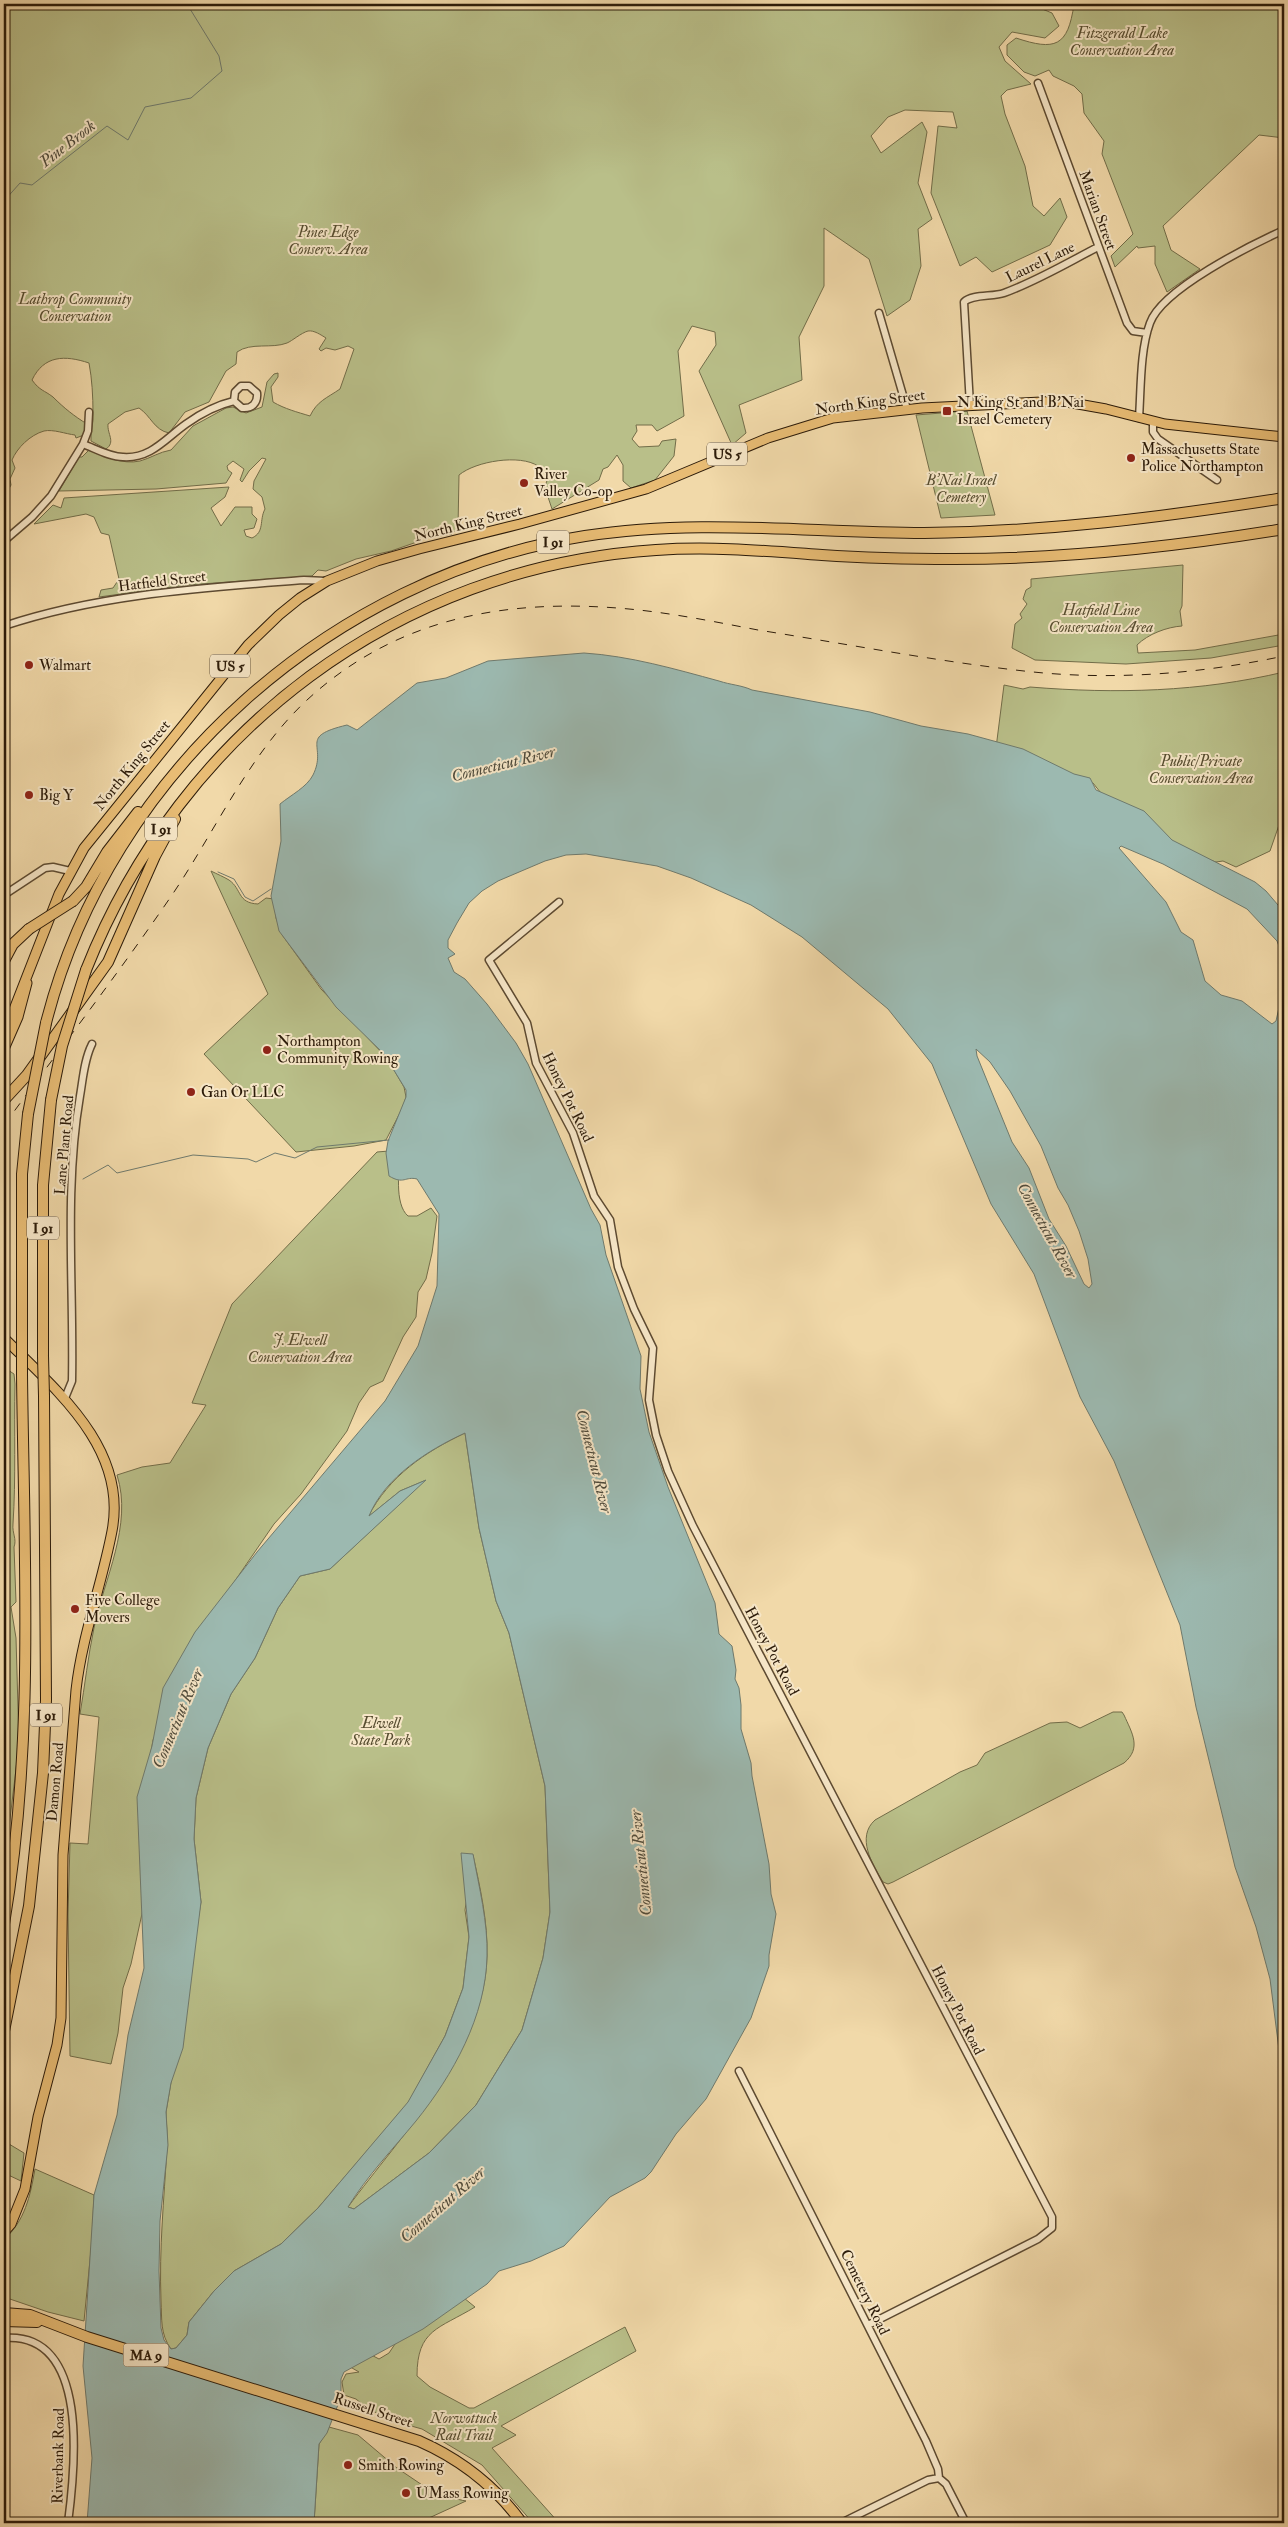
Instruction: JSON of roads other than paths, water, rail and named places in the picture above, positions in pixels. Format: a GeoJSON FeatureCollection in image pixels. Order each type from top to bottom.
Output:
{"type":"FeatureCollection","features":[{"type":"Feature","properties":{"kind":"highway","name":"I 91"},"geometry":{"type":"LineString","coordinates":[[4,1924],[18,1823],[24,1717],[22,1174],[28,1114],[46,1024],[66,959],[93,899],[135,827],[181,766],[247,698],[298,656],[337,630],[421,586],[492,558],[528,548],[602,533],[678,526],[898,533],[1043,529],[1156,518],[1284,498]]}},
{"type":"Feature","properties":{"kind":"highway","name":"I 91"},"geometry":{"type":"LineString","coordinates":[[4,2031],[29,1906],[43,1773],[46,1700],[43,1185],[51,1100],[62,1046],[86,970],[121,892],[160,830],[212,763],[267,711],[338,656],[416,612],[495,580],[580,558],[628,552],[692,548],[893,558],[1028,557],[1154,548],[1284,529]]}},
{"type":"Feature","properties":{"kind":"highway"},"geometry":{"type":"LineString","coordinates":[[4,1100],[26,1075],[103,971],[116,947],[155,856],[184,806],[218,763],[267,711]]}},
{"type":"Feature","properties":{"kind":"highway"},"geometry":{"type":"LineString","coordinates":[[4,961],[13,944],[29,929],[73,901],[86,887],[108,852],[136,815],[181,766]]}},
{"type":"Feature","properties":{"kind":"highway","name":"MA 9"},"geometry":{"type":"LineString","coordinates":[[4,2313],[30,2315],[45,2323]]}},
{"type":"Feature","properties":{"kind":"highway","name":"MA 9"},"geometry":{"type":"LineString","coordinates":[[4,2321],[45,2323]]}},
{"type":"Feature","properties":{"kind":"highway","name":"Russell Street"},"geometry":{"type":"LineString","coordinates":[[45,2323],[419,2441],[454,2460],[488,2484],[522,2523]]}},
{"type":"Feature","properties":{"kind":"main road","name":"North King Street"},"geometry":{"type":"LineString","coordinates":[[4,1036],[28,978],[52,911],[70,871],[102,823],[248,645],[279,614],[300,598],[327,582],[368,564],[419,549],[520,524],[646,489],[726,454],[799,427],[833,418],[970,404],[1061,401],[1106,409],[1154,421],[1284,437]]}},
{"type":"Feature","properties":{"kind":"main road","name":"North King Street"},"geometry":{"type":"LineString","coordinates":[[4,1049],[26,994],[28,978]]}},
{"type":"Feature","properties":{"kind":"main road","name":"Damon Road"},"geometry":{"type":"LineString","coordinates":[[4,1338],[65,1398],[83,1420],[101,1450],[112,1489],[114,1522],[76,1690],[64,1843],[62,2005],[57,2045],[38,2117],[25,2189],[14,2219],[4,2232]]}},
{"type":"Feature","properties":{"kind":"street","name":"Marian Street"},"geometry":{"type":"LineString","coordinates":[[1038,83],[1127,323],[1133,331],[1148,333]]}},
{"type":"Feature","properties":{"kind":"street"},"geometry":{"type":"LineString","coordinates":[[1139,418],[1148,333],[1155,312],[1168,298],[1220,263],[1284,230]]}},
{"type":"Feature","properties":{"kind":"street","name":"Laurel Lane"},"geometry":{"type":"LineString","coordinates":[[970,404],[964,302],[969,298],[1002,294],[1024,285],[1098,247]]}},
{"type":"Feature","properties":{"kind":"street"},"geometry":{"type":"LineString","coordinates":[[879,313],[907,409]]}},
{"type":"Feature","properties":{"kind":"street"},"geometry":{"type":"LineString","coordinates":[[83,444],[121,457],[140,456],[160,446],[196,417],[234,401]]}},
{"type":"Feature","properties":{"kind":"street"},"geometry":{"type":"LineString","coordinates":[[4,541],[42,508],[83,444],[88,432],[89,412]]}},
{"type":"Feature","properties":{"kind":"street"},"geometry":{"type":"LineString","coordinates":[[1154,421],[1153,432],[1158,439],[1218,480]]}},
{"type":"Feature","properties":{"kind":"street","name":"Hatfield Street"},"geometry":{"type":"LineString","coordinates":[[4,626],[65,609],[144,596],[304,580],[327,582]]}},
{"type":"Feature","properties":{"kind":"street"},"geometry":{"type":"LineString","coordinates":[[4,895],[40,871],[53,867],[70,871]]}},
{"type":"Feature","properties":{"kind":"street","name":"Honey Pot Road"},"geometry":{"type":"LineString","coordinates":[[559,902],[489,960],[527,1023],[536,1063],[573,1133],[594,1196],[610,1220],[618,1267],[634,1309],[653,1348],[650,1408],[668,1471],[692,1526],[1052,2217],[1052,2228],[1038,2239],[868,2325]]}},
{"type":"Feature","properties":{"kind":"street","name":"Lane Plant Road"},"geometry":{"type":"LineString","coordinates":[[65,1398],[70,1389],[72,1378],[70,1221],[73,1146],[85,1071],[92,1044]]}},
{"type":"Feature","properties":{"kind":"street","name":"Cemetery Road"},"geometry":{"type":"LineString","coordinates":[[739,2071],[926,2441],[940,2478],[946,2484],[966,2523]]}},
{"type":"Feature","properties":{"kind":"street","name":"Riverbank Road"},"geometry":{"type":"LineString","coordinates":[[4,2338],[21,2340],[43,2350],[59,2366],[68,2388],[73,2438],[68,2523]]}},
{"type":"Feature","properties":{"kind":"street"},"geometry":{"type":"LineString","coordinates":[[841,2523],[928,2480],[940,2478]]}},
{"type":"Feature","properties":{"kind":"water","name":"Connecticut River"},"geometry":{"type":"Polygon","coordinates":[[[584,653],[618,657],[669,668],[752,690],[870,712],[921,726],[968,734],[1023,749],[1074,774],[1090,778],[1096,790],[1144,811],[1172,840],[1255,882],[1266,891],[1284,912],[1284,959],[1277,941],[1247,909],[1163,864],[1121,846],[1119,848],[1166,902],[1181,932],[1193,940],[1205,981],[1221,995],[1242,1001],[1272,1024],[1276,1021],[1284,985],[1284,2089],[1270,1979],[1256,1927],[1235,1867],[1196,1707],[1180,1625],[1114,1461],[1080,1397],[1034,1274],[991,1204],[932,1064],[888,1009],[802,937],[751,905],[691,878],[657,866],[586,854],[566,855],[545,861],[498,881],[482,891],[469,903],[448,940],[448,948],[455,954],[448,958],[454,972],[465,979],[487,1004],[516,1043],[528,1064],[591,1209],[600,1225],[606,1255],[641,1356],[640,1389],[649,1432],[668,1487],[715,1603],[719,1634],[732,1646],[736,1670],[735,1679],[739,1688],[741,1705],[741,1729],[751,1763],[769,1864],[771,1894],[776,1914],[769,1966],[751,2018],[706,2099],[676,2134],[645,2178],[610,2197],[564,2246],[531,2261],[499,2271],[487,2284],[423,2329],[344,2372],[341,2379],[341,2397],[327,2433],[319,2444],[314,2523],[87,2523],[92,2458],[83,2366],[94,2195],[117,2115],[128,2035],[144,1968],[137,1797],[152,1746],[163,1688],[195,1632],[257,1552],[385,1401],[418,1346],[437,1286],[439,1214],[417,1179],[398,1180],[389,1176],[386,1153],[388,1141],[406,1097],[406,1090],[384,1054],[336,1007],[279,931],[271,896],[281,841],[280,804],[303,787],[313,775],[317,765],[318,738],[323,734],[332,729],[347,725],[357,730],[417,683],[446,678],[488,661],[584,653]],[[976,1049],[977,1056],[1012,1142],[1029,1168],[1049,1219],[1066,1246],[1084,1284],[1089,1288],[1092,1284],[1088,1259],[1079,1231],[1068,1205],[1058,1188],[1041,1146],[1010,1091],[990,1062],[976,1049]],[[465,1433],[423,1456],[397,1477],[376,1502],[369,1516],[400,1491],[426,1480],[330,1569],[300,1576],[278,1608],[255,1658],[231,1694],[208,1748],[196,1798],[194,1839],[201,1902],[183,2048],[171,2083],[166,2112],[168,2145],[160,2221],[159,2271],[161,2328],[164,2340],[171,2349],[176,2348],[187,2335],[189,2322],[214,2291],[234,2271],[281,2244],[318,2208],[408,2102],[445,2036],[463,1988],[469,1937],[461,1853],[473,1854],[483,1905],[487,1956],[481,2001],[465,2044],[443,2084],[416,2121],[363,2184],[348,2207],[354,2209],[429,2153],[476,2105],[522,2030],[543,1958],[550,1912],[545,1786],[509,1633],[496,1601],[479,1528],[465,1433]]]}},
{"type":"Feature","properties":{"kind":"waterway","name":"Pine Brook"},"geometry":{"type":"LineString","coordinates":[[4,201],[20,183],[32,185],[107,126],[128,140],[145,107],[191,98],[222,71],[219,56],[187,4]]}},
{"type":"Feature","properties":{"kind":"waterway","name":"Pine Brook"},"geometry":{"type":"LineString","coordinates":[[218,872],[234,879],[245,897],[253,901],[271,889]]}},
{"type":"Feature","properties":{"kind":"waterway"},"geometry":{"type":"LineString","coordinates":[[83,1179],[108,1165],[117,1173],[193,1155],[248,1159],[256,1162],[275,1153],[295,1158],[317,1147],[389,1140]]}},
{"type":"Feature","properties":{"kind":"railway"},"geometry":{"type":"LineString","coordinates":[[4,1125],[152,924],[188,870],[250,768],[286,721],[307,700],[342,672],[379,649],[417,631],[458,619],[499,611],[541,607],[585,606],[661,613],[924,657],[1056,674],[1155,674],[1220,667],[1284,656]]}},
{"type":"Feature","properties":{"kind":"place","name":"N King St and B'Nai Israel Cemetery"},"geometry":{"type":"Point","coordinates":[947,411]}},
{"type":"Feature","properties":{"kind":"place","name":"Massachusetts State Police Northampton"},"geometry":{"type":"Point","coordinates":[1131,458]}},
{"type":"Feature","properties":{"kind":"place","name":"River Valley Co-op"},"geometry":{"type":"Point","coordinates":[524,483]}},
{"type":"Feature","properties":{"kind":"place","name":"Walmart"},"geometry":{"type":"Point","coordinates":[29,665]}},
{"type":"Feature","properties":{"kind":"place","name":"Big Y"},"geometry":{"type":"Point","coordinates":[29,795]}},
{"type":"Feature","properties":{"kind":"place","name":"Northampton Community Rowing"},"geometry":{"type":"Point","coordinates":[267,1050]}},
{"type":"Feature","properties":{"kind":"place","name":"Gan Or LLC"},"geometry":{"type":"Point","coordinates":[191,1092]}},
{"type":"Feature","properties":{"kind":"place","name":"Five College Movers"},"geometry":{"type":"Point","coordinates":[75,1609]}},
{"type":"Feature","properties":{"kind":"place","name":"Smith Rowing"},"geometry":{"type":"Point","coordinates":[348,2465]}},
{"type":"Feature","properties":{"kind":"place","name":"UMass Rowing"},"geometry":{"type":"Point","coordinates":[406,2493]}},
{"type":"Feature","properties":{"kind":"park label","name":"Fitzgerald Lake Conservation Area"},"geometry":{"type":"Point","coordinates":[1122,42]}},
{"type":"Feature","properties":{"kind":"park label","name":"Pines Edge Conserv. Area"},"geometry":{"type":"Point","coordinates":[328,240]}},
{"type":"Feature","properties":{"kind":"park label","name":"Lathrop Community Conservation"},"geometry":{"type":"Point","coordinates":[75,308]}},
{"type":"Feature","properties":{"kind":"park label","name":"B'Nai Israel Cemetery"},"geometry":{"type":"Point","coordinates":[961,488]}},
{"type":"Feature","properties":{"kind":"park label","name":"Hatfield Line Conservation Area"},"geometry":{"type":"Point","coordinates":[1101,618]}},
{"type":"Feature","properties":{"kind":"park label","name":"Public/Private Conservation Area"},"geometry":{"type":"Point","coordinates":[1201,770]}},
{"type":"Feature","properties":{"kind":"park label","name":"J. Elwell Conservation Area"},"geometry":{"type":"Point","coordinates":[300,1348]}},
{"type":"Feature","properties":{"kind":"park label","name":"Elwell State Park"},"geometry":{"type":"Point","coordinates":[381,1732]}},
{"type":"Feature","properties":{"kind":"park label","name":"Norwottuck Rail Trail"},"geometry":{"type":"Point","coordinates":[464,2426]}}]}
